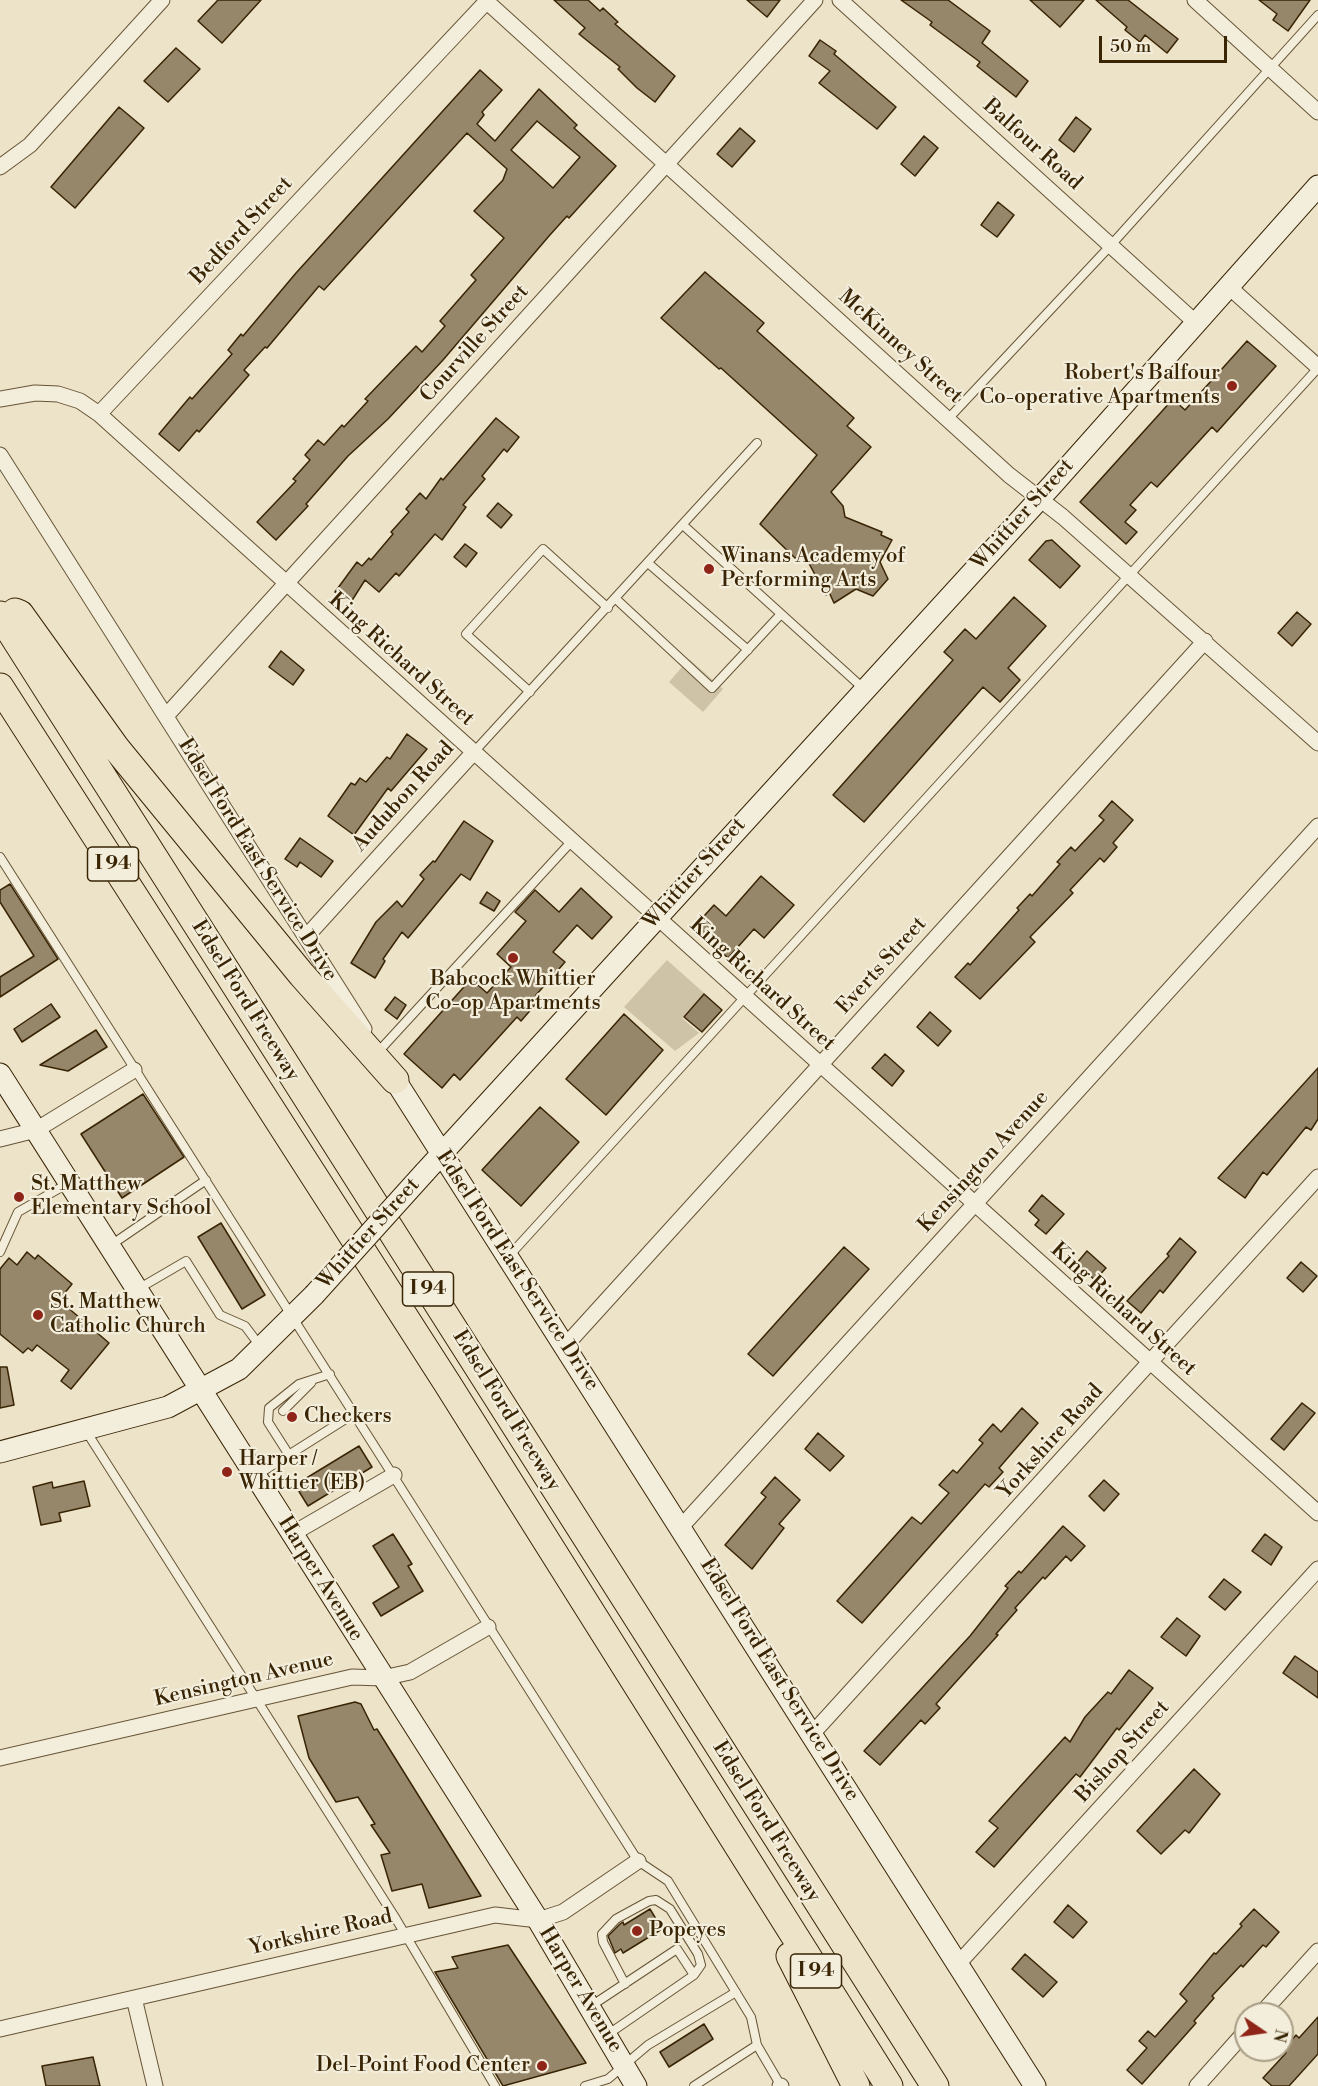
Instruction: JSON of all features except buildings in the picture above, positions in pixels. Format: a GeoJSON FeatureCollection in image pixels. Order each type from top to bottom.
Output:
{"type":"FeatureCollection","features":[{"type":"Feature","properties":{"kind":"highway"},"geometry":{"type":"LineString","coordinates":[[0,605],[20,614],[116,748],[302,975],[396,1080]]}},
{"type":"Feature","properties":{"kind":"highway","name":"Edsel Ford Freeway"},"geometry":{"type":"LineString","coordinates":[[0,615],[935,2086]]}},
{"type":"Feature","properties":{"kind":"highway","name":"Edsel Ford Freeway"},"geometry":{"type":"LineString","coordinates":[[0,687],[447,1383],[889,2086]]}},
{"type":"Feature","properties":{"kind":"highway"},"geometry":{"type":"LineString","coordinates":[[744,1857],[805,1989],[856,2086]]}},
{"type":"Feature","properties":{"kind":"street"},"geometry":{"type":"LineString","coordinates":[[0,167],[30,145],[162,0]]}},
{"type":"Feature","properties":{"kind":"street","name":"Courville Street"},"geometry":{"type":"LineString","coordinates":[[166,716],[815,0]]}},
{"type":"Feature","properties":{"kind":"street","name":"Balfour Road"},"geometry":{"type":"LineString","coordinates":[[840,0],[1195,322]]}},
{"type":"Feature","properties":{"kind":"street"},"geometry":{"type":"LineString","coordinates":[[1195,0],[1318,112]]}},
{"type":"Feature","properties":{"kind":"street","name":"McKinney Street"},"geometry":{"type":"LineString","coordinates":[[486,1],[1009,475],[1040,497],[1318,743]]}},
{"type":"Feature","properties":{"kind":"street","name":"Bedford Street"},"geometry":{"type":"LineString","coordinates":[[99,414],[486,1]]}},
{"type":"Feature","properties":{"kind":"street","name":"Whittier Street"},"geometry":{"type":"LineString","coordinates":[[0,1452],[168,1407],[239,1369],[314,1295],[655,917],[1040,497],[1318,186]]}},
{"type":"Feature","properties":{"kind":"street"},"geometry":{"type":"LineString","coordinates":[[1228,286],[1318,367]]}},
{"type":"Feature","properties":{"kind":"street"},"geometry":{"type":"LineString","coordinates":[[0,399],[35,393],[58,394],[80,401],[99,414]]}},
{"type":"Feature","properties":{"kind":"street","name":"King Richard Street"},"geometry":{"type":"LineString","coordinates":[[99,414],[571,842],[1318,1513]]}},
{"type":"Feature","properties":{"kind":"street","name":"Edsel Ford East Service Drive"},"geometry":{"type":"LineString","coordinates":[[0,455],[1035,2086]]}},
{"type":"Feature","properties":{"kind":"street","name":"Everts Street"},"geometry":{"type":"LineString","coordinates":[[566,1345],[1205,641]]}},
{"type":"Feature","properties":{"kind":"street","name":"Audubon Road"},"geometry":{"type":"LineString","coordinates":[[306,937],[473,753]]}},
{"type":"Feature","properties":{"kind":"street","name":"Kensington Avenue"},"geometry":{"type":"LineString","coordinates":[[681,1527],[1318,826]]}},
{"type":"Feature","properties":{"kind":"street"},"geometry":{"type":"LineString","coordinates":[[0,1139],[36,1130],[134,1070]]}},
{"type":"Feature","properties":{"kind":"street","name":"Harper Avenue"},"geometry":{"type":"LineString","coordinates":[[0,1074],[538,1920],[636,2086]]}},
{"type":"Feature","properties":{"kind":"street","name":"Yorkshire Road"},"geometry":{"type":"LineString","coordinates":[[812,1734],[1318,1177]]}},
{"type":"Feature","properties":{"kind":"street"},"geometry":{"type":"LineString","coordinates":[[292,1534],[394,1475]]}},
{"type":"Feature","properties":{"kind":"street","name":"Bishop Street"},"geometry":{"type":"LineString","coordinates":[[958,1964],[1318,1569]]}},
{"type":"Feature","properties":{"kind":"street","name":"Kensington Avenue"},"geometry":{"type":"LineString","coordinates":[[0,1758],[351,1677],[383,1678],[410,1672],[488,1627]]}},
{"type":"Feature","properties":{"kind":"street","name":"Yorkshire Road"},"geometry":{"type":"LineString","coordinates":[[0,2029],[495,1915],[538,1920],[563,1912],[638,1861]]}},
{"type":"Feature","properties":{"kind":"street"},"geometry":{"type":"LineString","coordinates":[[1272,2002],[1318,1951]]}},
{"type":"Feature","properties":{"kind":"street"},"geometry":{"type":"LineString","coordinates":[[134,1998],[155,2086]]}},
{"type":"Feature","properties":{"kind":"street"},"geometry":{"type":"LineString","coordinates":[[1197,2086],[1234,2044]]}},
{"type":"Feature","properties":{"kind":"lane"},"geometry":{"type":"LineString","coordinates":[[948,419],[1111,245],[1318,15]]}},
{"type":"Feature","properties":{"kind":"lane"},"geometry":{"type":"LineString","coordinates":[[508,1256],[1318,367]]}},
{"type":"Feature","properties":{"kind":"lane","name":"Audubon Road"},"geometry":{"type":"LineString","coordinates":[[473,753],[757,443]]}},
{"type":"Feature","properties":{"kind":"lane"},"geometry":{"type":"LineString","coordinates":[[682,525],[864,689]]}},
{"type":"Feature","properties":{"kind":"lane"},"geometry":{"type":"LineString","coordinates":[[530,692],[466,634],[543,549],[608,608]]}},
{"type":"Feature","properties":{"kind":"lane"},"geometry":{"type":"LineString","coordinates":[[648,563],[748,650]]}},
{"type":"Feature","properties":{"kind":"lane"},"geometry":{"type":"LineString","coordinates":[[616,598],[712,688],[781,614]]}},
{"type":"Feature","properties":{"kind":"lane"},"geometry":{"type":"LineString","coordinates":[[378,1052],[571,842]]}},
{"type":"Feature","properties":{"kind":"lane"},"geometry":{"type":"LineString","coordinates":[[0,857],[638,1861],[668,1881],[751,2017],[757,2045],[780,2086]]}},
{"type":"Feature","properties":{"kind":"lane"},"geometry":{"type":"LineString","coordinates":[[110,1246],[206,1179]]}},
{"type":"Feature","properties":{"kind":"lane"},"geometry":{"type":"LineString","coordinates":[[0,1252],[18,1212],[69,1182]]}},
{"type":"Feature","properties":{"kind":"lane"},"geometry":{"type":"LineString","coordinates":[[137,1289],[186,1261],[220,1315],[245,1326],[261,1347]]}},
{"type":"Feature","properties":{"kind":"lane"},"geometry":{"type":"LineString","coordinates":[[283,1411],[311,1383],[330,1374]]}},
{"type":"Feature","properties":{"kind":"lane"},"geometry":{"type":"LineString","coordinates":[[289,1455],[268,1422],[269,1408],[299,1384],[311,1383]]}},
{"type":"Feature","properties":{"kind":"lane"},"geometry":{"type":"LineString","coordinates":[[256,1476],[355,1413]]}},
{"type":"Feature","properties":{"kind":"lane"},"geometry":{"type":"LineString","coordinates":[[271,1428],[273,1417]]}},
{"type":"Feature","properties":{"kind":"lane"},"geometry":{"type":"LineString","coordinates":[[86,1430],[406,1935],[495,2086]]}},
{"type":"Feature","properties":{"kind":"lane"},"geometry":{"type":"LineString","coordinates":[[606,2035],[700,1969],[701,1962],[670,1909],[656,1899],[616,1919],[606,1927],[602,1934],[603,1942],[625,1984]]}},
{"type":"Feature","properties":{"kind":"lane"},"geometry":{"type":"LineString","coordinates":[[689,1940],[700,1933]]}},
{"type":"Feature","properties":{"kind":"lane"},"geometry":{"type":"LineString","coordinates":[[590,2007],[677,1949],[694,1975]]}},
{"type":"Feature","properties":{"kind":"lane"},"geometry":{"type":"LineString","coordinates":[[585,2086],[608,2079],[624,2063],[648,2045],[736,1992]]}},
{"type":"Feature","properties":{"kind":"lane"},"geometry":{"type":"LineString","coordinates":[[694,2086],[757,2045]]}},
{"type":"Feature","properties":{"kind":"shaded area"},"geometry":{"type":"Polygon","coordinates":[[[689,659],[723,689],[703,712],[669,682],[689,659]]]}},
{"type":"Feature","properties":{"kind":"shaded area"},"geometry":{"type":"Polygon","coordinates":[[[667,960],[704,993],[682,1018],[699,1033],[675,1051],[624,1007],[667,960]]]}},
{"type":"Feature","properties":{"kind":"place","name":"Robert's Balfour Co-operative Apartments"},"geometry":{"type":"Point","coordinates":[1232,386]}},
{"type":"Feature","properties":{"kind":"place","name":"Winans Academy of Performing Arts"},"geometry":{"type":"Point","coordinates":[709,569]}},
{"type":"Feature","properties":{"kind":"place","name":"Babcock Whittier Co-op Apartments"},"geometry":{"type":"Point","coordinates":[513,958]}},
{"type":"Feature","properties":{"kind":"place","name":"St. Matthew Elementary School"},"geometry":{"type":"Point","coordinates":[19,1197]}},
{"type":"Feature","properties":{"kind":"place","name":"St. Matthew Catholic Church"},"geometry":{"type":"Point","coordinates":[38,1315]}},
{"type":"Feature","properties":{"kind":"place","name":"Checkers"},"geometry":{"type":"Point","coordinates":[292,1417]}},
{"type":"Feature","properties":{"kind":"place","name":"Harper / Whittier (EB)"},"geometry":{"type":"Point","coordinates":[227,1472]}},
{"type":"Feature","properties":{"kind":"place","name":"Popeyes"},"geometry":{"type":"Point","coordinates":[637,1931]}},
{"type":"Feature","properties":{"kind":"place","name":"Del-Point Food Center"},"geometry":{"type":"Point","coordinates":[542,2066]}}]}
